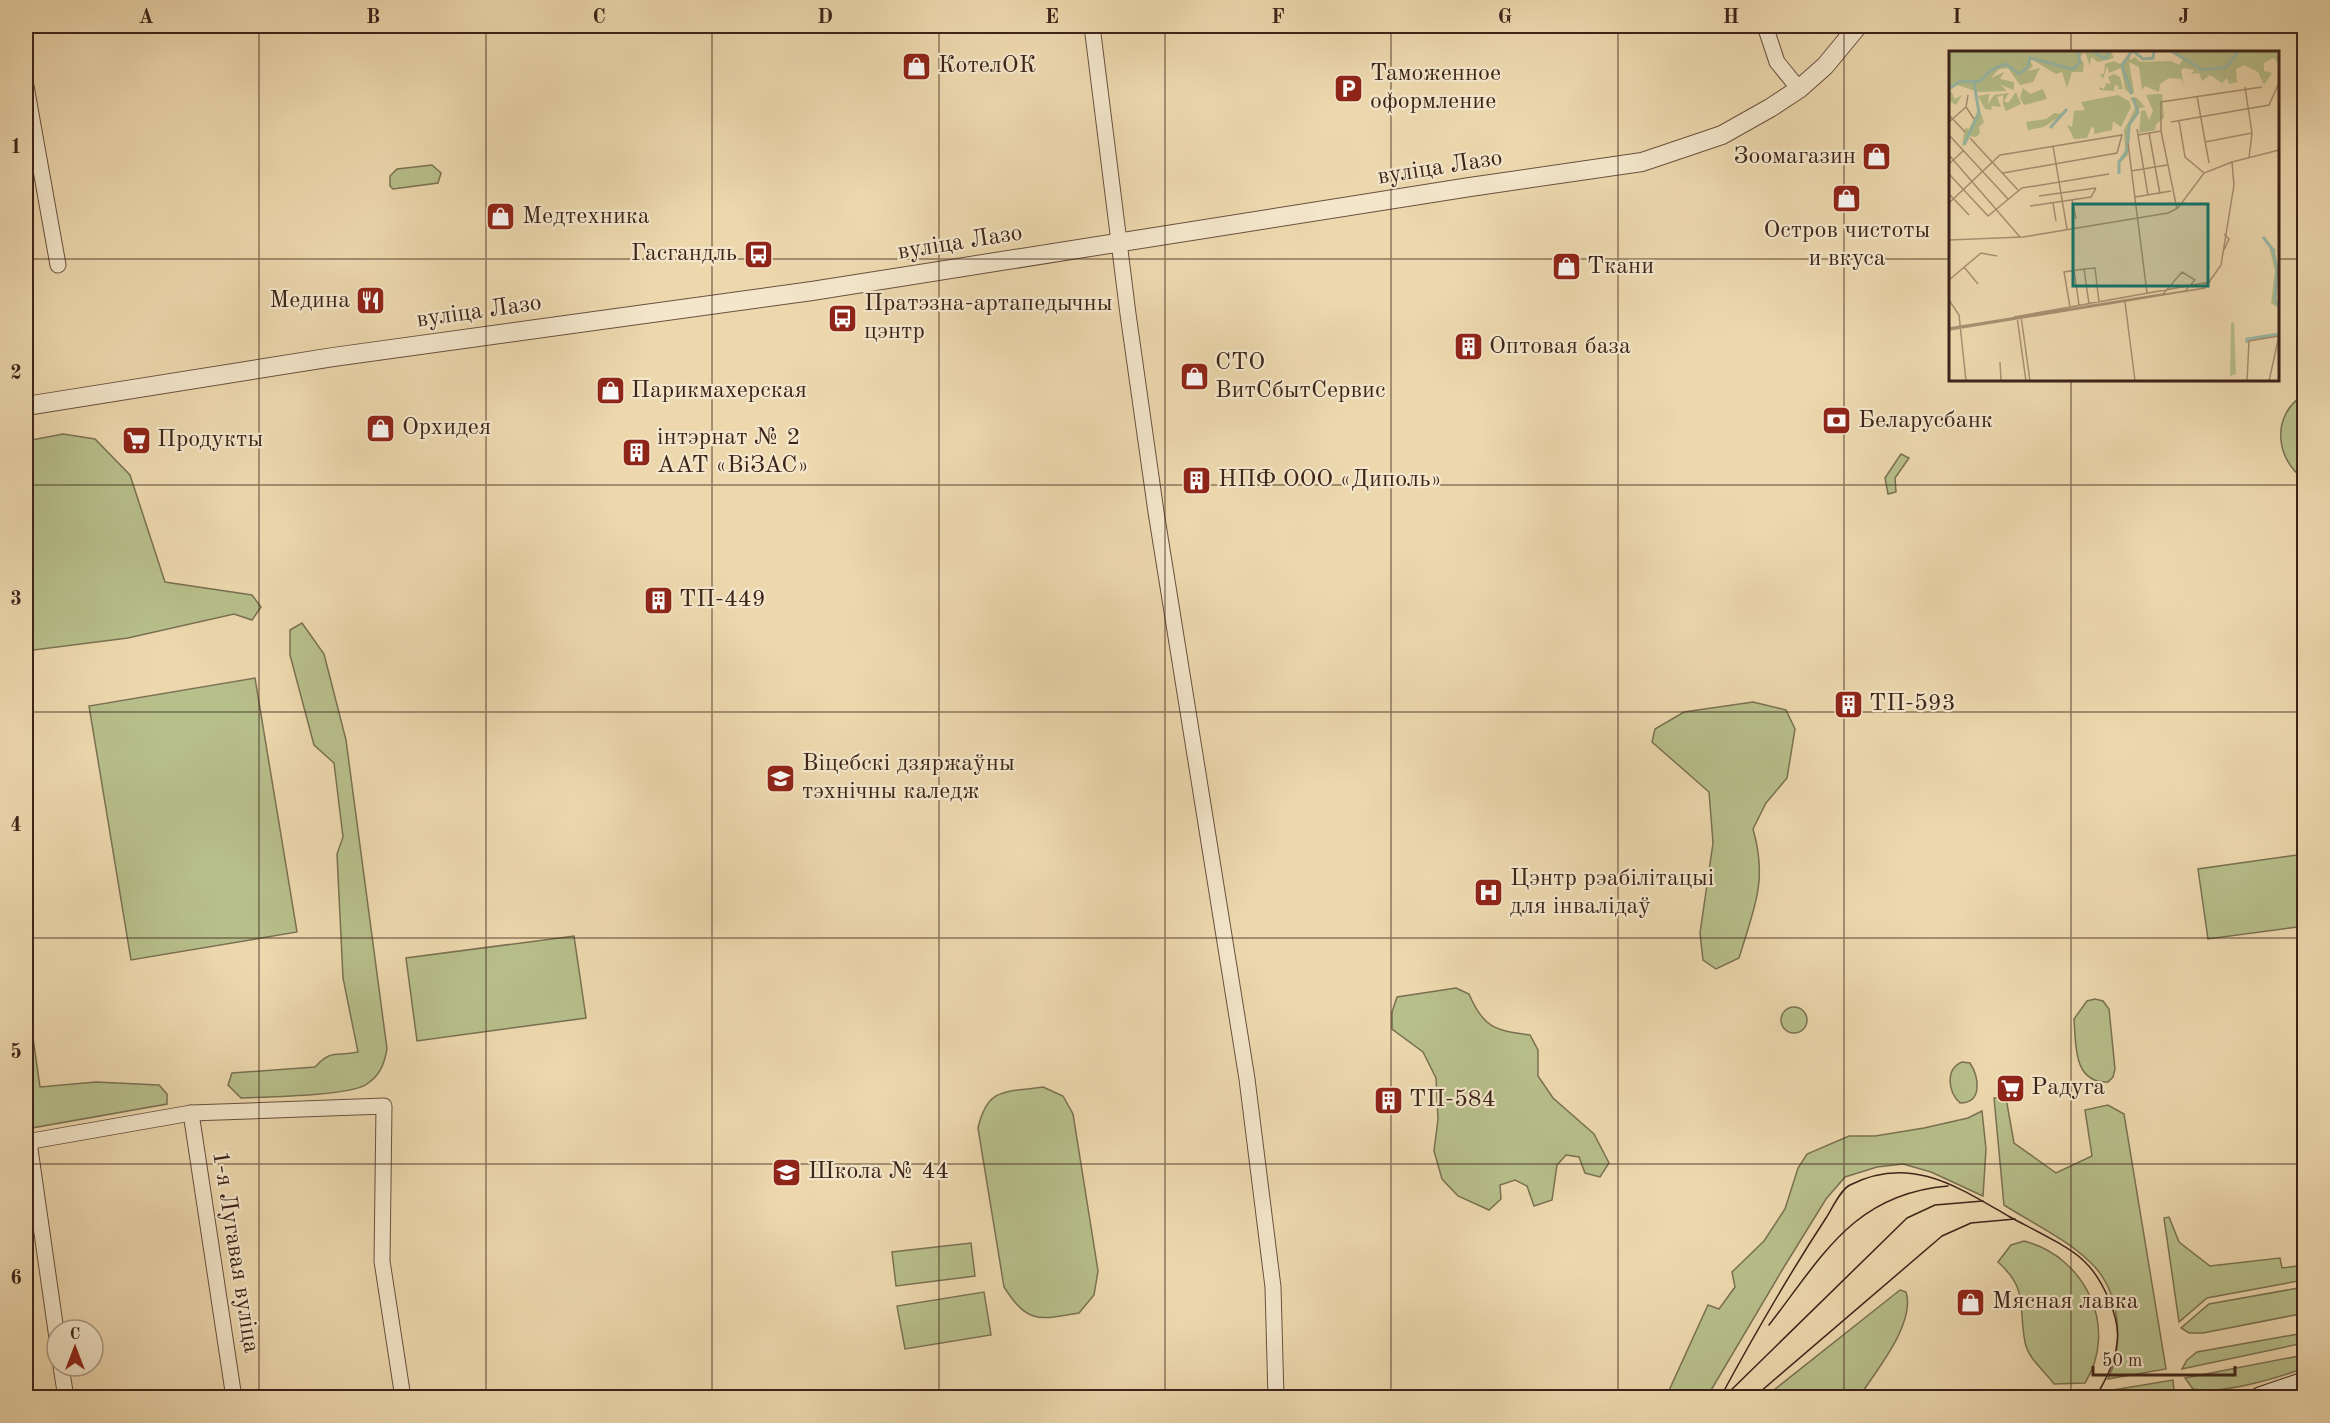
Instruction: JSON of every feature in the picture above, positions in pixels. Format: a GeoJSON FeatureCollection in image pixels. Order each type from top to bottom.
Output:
{"type":"FeatureCollection","features":[{"type":"Feature","properties":{"kind":"main road"},"geometry":{"type":"LineString","coordinates":[[2267,1397],[2304,1383]]}},
{"type":"Feature","properties":{"kind":"street"},"geometry":{"type":"LineString","coordinates":[[1092,26],[1156,512],[1247,1079],[1273,1287],[1276,1398]]}},
{"type":"Feature","properties":{"kind":"street"},"geometry":{"type":"LineString","coordinates":[[1765,26],[1777,62],[1799,89]]}},
{"type":"Feature","properties":{"kind":"street","name":"вуліца Лазо"},"geometry":{"type":"LineString","coordinates":[[26,406],[333,357],[812,291],[1470,186],[1642,162],[1722,135],[1799,89],[1825,66],[1858,26]]}},
{"type":"Feature","properties":{"kind":"street"},"geometry":{"type":"LineString","coordinates":[[26,86],[58,265]]}},
{"type":"Feature","properties":{"kind":"street"},"geometry":{"type":"LineString","coordinates":[[54,1318],[27,1142],[191,1113],[384,1106],[382,1261],[403,1398]]}},
{"type":"Feature","properties":{"kind":"street","name":"1-я Лугавая вуліца"},"geometry":{"type":"LineString","coordinates":[[191,1113],[234,1398]]}},
{"type":"Feature","properties":{"kind":"street"},"geometry":{"type":"LineString","coordinates":[[63,1378],[66,1398]]}},
{"type":"Feature","properties":{"kind":"green space"},"geometry":{"type":"Polygon","coordinates":[[[432,165],[441,173],[438,183],[393,189],[390,186],[390,176],[397,169],[432,165]]]}},
{"type":"Feature","properties":{"kind":"green space"},"geometry":{"type":"Polygon","coordinates":[[[2304,395],[2304,479],[2287,460],[2281,437],[2286,413],[2293,403],[2304,395]]]}},
{"type":"Feature","properties":{"kind":"green space"},"geometry":{"type":"Polygon","coordinates":[[[63,434],[95,439],[130,475],[165,582],[252,595],[261,607],[252,620],[234,614],[128,638],[26,651],[26,441],[63,434]]]}},
{"type":"Feature","properties":{"kind":"green space"},"geometry":{"type":"Polygon","coordinates":[[[1901,454],[1909,458],[1895,478],[1896,492],[1888,494],[1885,478],[1901,454]]]}},
{"type":"Feature","properties":{"kind":"green space"},"geometry":{"type":"Polygon","coordinates":[[[302,623],[324,654],[346,740],[387,1049],[383,1065],[378,1073],[367,1084],[358,1088],[307,1095],[241,1098],[228,1085],[232,1073],[315,1067],[331,1055],[358,1052],[343,978],[337,854],[343,837],[334,763],[314,745],[290,655],[290,630],[302,623]]]}},
{"type":"Feature","properties":{"kind":"green space"},"geometry":{"type":"Polygon","coordinates":[[[255,678],[297,932],[131,960],[89,706],[255,678]]]}},
{"type":"Feature","properties":{"kind":"green space"},"geometry":{"type":"Polygon","coordinates":[[[1753,702],[1786,710],[1795,729],[1787,778],[1766,803],[1753,829],[1757,847],[1759,879],[1754,909],[1739,958],[1716,969],[1703,960],[1700,933],[1713,843],[1709,792],[1652,742],[1655,729],[1684,712],[1753,702]]]}},
{"type":"Feature","properties":{"kind":"green space"},"geometry":{"type":"Polygon","coordinates":[[[2304,854],[2304,926],[2208,939],[2198,869],[2304,854]]]}},
{"type":"Feature","properties":{"kind":"green space"},"geometry":{"type":"Polygon","coordinates":[[[574,936],[586,1018],[417,1041],[406,958],[574,936]]]}},
{"type":"Feature","properties":{"kind":"green space"},"geometry":{"type":"Polygon","coordinates":[[[26,988],[40,1087],[96,1082],[159,1085],[167,1094],[167,1104],[26,1129],[26,988]]]}},
{"type":"Feature","properties":{"kind":"green space"},"geometry":{"type":"Polygon","coordinates":[[[1456,988],[1469,994],[1474,1006],[1492,1026],[1530,1035],[1538,1050],[1538,1076],[1553,1098],[1594,1134],[1609,1163],[1600,1177],[1585,1173],[1579,1157],[1566,1155],[1557,1165],[1552,1200],[1534,1206],[1527,1186],[1515,1180],[1500,1185],[1501,1199],[1489,1210],[1458,1196],[1442,1179],[1434,1151],[1438,1119],[1436,1078],[1423,1052],[1392,1029],[1392,1012],[1397,997],[1456,988]]]}},
{"type":"Feature","properties":{"kind":"green space"},"geometry":{"type":"Polygon","coordinates":[[[2095,999],[2103,1001],[2109,1009],[2115,1069],[2113,1077],[2108,1082],[2097,1081],[2088,1076],[2082,1069],[2076,1051],[2074,1019],[2087,1001],[2095,999]]]}},
{"type":"Feature","properties":{"kind":"green space"},"geometry":{"type":"Polygon","coordinates":[[[1794,1007],[1803,1011],[1807,1020],[1803,1029],[1794,1033],[1785,1029],[1781,1020],[1785,1011],[1794,1007]]]}},
{"type":"Feature","properties":{"kind":"green space"},"geometry":{"type":"Polygon","coordinates":[[[1962,1062],[1970,1063],[1977,1088],[1973,1099],[1960,1103],[1953,1093],[1950,1081],[1953,1070],[1962,1062]]]}},
{"type":"Feature","properties":{"kind":"green space"},"geometry":{"type":"Polygon","coordinates":[[[1043,1087],[1063,1096],[1073,1114],[1098,1271],[1094,1295],[1079,1313],[1044,1318],[1027,1313],[1020,1308],[1004,1287],[978,1128],[982,1114],[993,1098],[1008,1092],[1043,1087]]]}},
{"type":"Feature","properties":{"kind":"green space"},"geometry":{"type":"Polygon","coordinates":[[[1994,1098],[2006,1098],[2014,1143],[2056,1173],[2092,1156],[2085,1110],[2108,1105],[2124,1114],[2166,1369],[2108,1379],[2117,1349],[2118,1334],[2117,1318],[2108,1287],[2100,1274],[2080,1253],[2004,1205],[1994,1098]]]}},
{"type":"Feature","properties":{"kind":"green space"},"geometry":{"type":"Polygon","coordinates":[[[1982,1111],[1986,1149],[1983,1196],[1931,1172],[1903,1164],[1877,1167],[1845,1177],[1826,1199],[1707,1397],[1666,1397],[1708,1305],[1719,1309],[1735,1287],[1732,1272],[1764,1241],[1785,1209],[1798,1168],[1807,1154],[1849,1136],[1875,1136],[1924,1128],[1968,1118],[1982,1111]]]}},
{"type":"Feature","properties":{"kind":"green space"},"geometry":{"type":"Polygon","coordinates":[[[2169,1217],[2179,1242],[2210,1266],[2280,1258],[2282,1268],[2304,1265],[2304,1280],[2207,1298],[2179,1322],[2164,1218],[2169,1217]]]}},
{"type":"Feature","properties":{"kind":"green space"},"geometry":{"type":"Polygon","coordinates":[[[2024,1241],[2046,1249],[2064,1262],[2080,1278],[2090,1297],[2097,1318],[2099,1340],[2095,1362],[2085,1383],[2054,1384],[2033,1359],[2027,1348],[2018,1290],[2008,1272],[1998,1262],[2011,1245],[2024,1241]]]}},
{"type":"Feature","properties":{"kind":"green space"},"geometry":{"type":"Polygon","coordinates":[[[971,1243],[975,1276],[896,1286],[892,1252],[971,1243]]]}},
{"type":"Feature","properties":{"kind":"green space"},"geometry":{"type":"Polygon","coordinates":[[[2304,1287],[2304,1309],[2295,1315],[2203,1333],[2189,1333],[2181,1328],[2209,1304],[2304,1287]]]}},
{"type":"Feature","properties":{"kind":"green space"},"geometry":{"type":"Polygon","coordinates":[[[1900,1290],[1906,1292],[1908,1304],[1900,1332],[1884,1361],[1859,1397],[1765,1397],[1900,1290]]]}},
{"type":"Feature","properties":{"kind":"green space"},"geometry":{"type":"Polygon","coordinates":[[[984,1292],[991,1335],[905,1349],[897,1306],[984,1292]]]}},
{"type":"Feature","properties":{"kind":"green space"},"geometry":{"type":"Polygon","coordinates":[[[2304,1333],[2304,1343],[2182,1369],[2187,1360],[2197,1352],[2304,1333]]]}},
{"type":"Feature","properties":{"kind":"green space"},"geometry":{"type":"Polygon","coordinates":[[[2304,1355],[2304,1368],[2234,1388],[2193,1389],[2185,1378],[2304,1355]]]}},
{"type":"Feature","properties":{"kind":"green space"},"geometry":{"type":"Polygon","coordinates":[[[2173,1380],[2174,1391],[2171,1397],[2102,1397],[2107,1391],[2173,1380]]]}},
{"type":"Feature","properties":{"kind":"tram line"},"geometry":{"type":"LineString","coordinates":[[1720,1398],[1771,1307],[1846,1187],[1872,1176],[1893,1173],[1933,1178],[1972,1195],[2059,1243],[2091,1268],[2109,1299],[2117,1333],[2112,1365],[2095,1398]]}},
{"type":"Feature","properties":{"kind":"tram line"},"geometry":{"type":"LineString","coordinates":[[1769,1325],[1824,1253],[1864,1216],[1887,1202],[1915,1191],[1948,1186]]}},
{"type":"Feature","properties":{"kind":"tram line"},"geometry":{"type":"LineString","coordinates":[[1725,1396],[1907,1218],[1935,1205],[1983,1201]]}},
{"type":"Feature","properties":{"kind":"tram line"},"geometry":{"type":"LineString","coordinates":[[1753,1398],[1942,1236],[1971,1223],[2015,1219]]}},
{"type":"Feature","properties":{"kind":"place","name":"КотелОК"},"geometry":{"type":"Point","coordinates":[917,66]}},
{"type":"Feature","properties":{"kind":"place","name":"Таможенное оформление"},"geometry":{"type":"Point","coordinates":[1349,88]}},
{"type":"Feature","properties":{"kind":"place","name":"Зоомагазин"},"geometry":{"type":"Point","coordinates":[1877,157]}},
{"type":"Feature","properties":{"kind":"place","name":"Остров чистоты и вкуса"},"geometry":{"type":"Point","coordinates":[1847,198]}},
{"type":"Feature","properties":{"kind":"place","name":"Медтехника"},"geometry":{"type":"Point","coordinates":[501,217]}},
{"type":"Feature","properties":{"kind":"place","name":"Гасгандль"},"geometry":{"type":"Point","coordinates":[758,254]}},
{"type":"Feature","properties":{"kind":"place","name":"Ткани"},"geometry":{"type":"Point","coordinates":[1566,267]}},
{"type":"Feature","properties":{"kind":"place","name":"Медина"},"geometry":{"type":"Point","coordinates":[371,301]}},
{"type":"Feature","properties":{"kind":"place","name":"Пратэзна-артапедычны цэнтр"},"geometry":{"type":"Point","coordinates":[843,318]}},
{"type":"Feature","properties":{"kind":"place","name":"Оптовая база"},"geometry":{"type":"Point","coordinates":[1468,347]}},
{"type":"Feature","properties":{"kind":"place","name":"СТО ВитСбытСервис"},"geometry":{"type":"Point","coordinates":[1194,377]}},
{"type":"Feature","properties":{"kind":"place","name":"Парикмахерская"},"geometry":{"type":"Point","coordinates":[610,391]}},
{"type":"Feature","properties":{"kind":"place","name":"Беларусбанк"},"geometry":{"type":"Point","coordinates":[1837,421]}},
{"type":"Feature","properties":{"kind":"place","name":"Орхидея"},"geometry":{"type":"Point","coordinates":[381,428]}},
{"type":"Feature","properties":{"kind":"place","name":"Продукты"},"geometry":{"type":"Point","coordinates":[136,440]}},
{"type":"Feature","properties":{"kind":"place","name":"інтэрнат № 2 ААТ «ВіЗАС»"},"geometry":{"type":"Point","coordinates":[636,452]}},
{"type":"Feature","properties":{"kind":"place","name":"НПФ ООО «Диполь»"},"geometry":{"type":"Point","coordinates":[1197,480]}},
{"type":"Feature","properties":{"kind":"place","name":"ТП-449"},"geometry":{"type":"Point","coordinates":[658,600]}},
{"type":"Feature","properties":{"kind":"place","name":"ТП-593"},"geometry":{"type":"Point","coordinates":[1848,704]}},
{"type":"Feature","properties":{"kind":"place","name":"Віцебскі дзяржаўны тэхнічны каледж"},"geometry":{"type":"Point","coordinates":[781,778]}},
{"type":"Feature","properties":{"kind":"place","name":"Цэнтр рэабілітацыі для інвалідаў"},"geometry":{"type":"Point","coordinates":[1489,893]}},
{"type":"Feature","properties":{"kind":"place","name":"Радуга"},"geometry":{"type":"Point","coordinates":[2010,1088]}},
{"type":"Feature","properties":{"kind":"place","name":"ТП-584"},"geometry":{"type":"Point","coordinates":[1388,1100]}},
{"type":"Feature","properties":{"kind":"place","name":"Школа № 44"},"geometry":{"type":"Point","coordinates":[787,1172]}},
{"type":"Feature","properties":{"kind":"place","name":"Мясная лавка"},"geometry":{"type":"Point","coordinates":[1971,1302]}}]}
